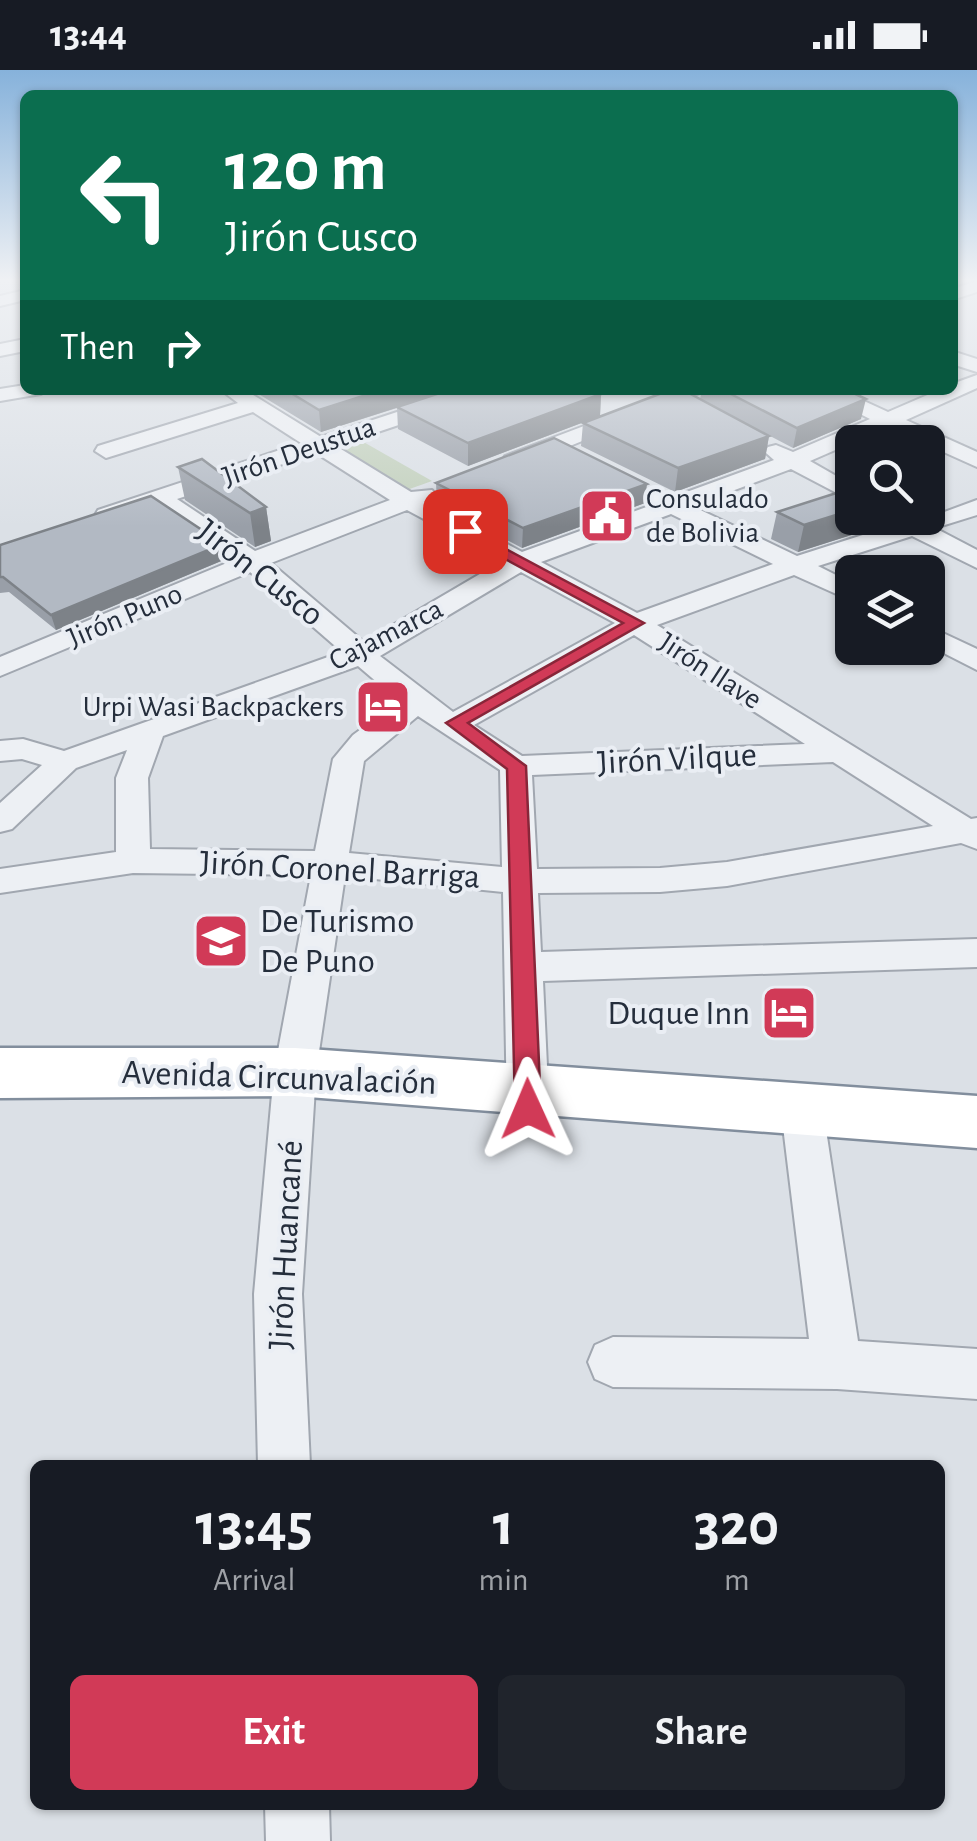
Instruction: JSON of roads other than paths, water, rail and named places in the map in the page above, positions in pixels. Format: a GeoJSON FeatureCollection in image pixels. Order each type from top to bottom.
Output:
{"type":"FeatureCollection","features":[{"type":"Feature","properties":{"kind":"highway","name":"Avenida Circunvalación"},"geometry":{"type":"LineString","coordinates":[[0,1073],[528,1098],[804,1121],[977,1142]]}},
{"type":"Feature","properties":{"kind":"highway","name":"Avenida Circunvalación"},"geometry":{"type":"LineString","coordinates":[[0,1091],[294,1084]]}},
{"type":"Feature","properties":{"kind":"highway","name":"Avenida Circunvalación"},"geometry":{"type":"LineString","coordinates":[[804,1121],[977,1122]]}},
{"type":"Feature","properties":{"kind":"street","name":"Jirón Ilave"},"geometry":{"type":"LineString","coordinates":[[239,395],[409,501],[635,623],[837,752],[975,833]]}},
{"type":"Feature","properties":{"kind":"street","name":"Jirón Deustua"},"geometry":{"type":"LineString","coordinates":[[90,521],[318,444],[447,395]]}},
{"type":"Feature","properties":{"kind":"street"},"geometry":{"type":"LineString","coordinates":[[834,395],[977,460]]}},
{"type":"Feature","properties":{"kind":"street","name":"Cajamarca"},"geometry":{"type":"LineString","coordinates":[[65,761],[361,655],[520,561],[792,460],[946,395]]}},
{"type":"Feature","properties":{"kind":"street"},"geometry":{"type":"LineString","coordinates":[[499,466],[679,397],[710,416]]}},
{"type":"Feature","properties":{"kind":"street"},"geometry":{"type":"LineString","coordinates":[[106,451],[255,405]]}},
{"type":"Feature","properties":{"kind":"street"},"geometry":{"type":"LineString","coordinates":[[759,442],[835,484]]}},
{"type":"Feature","properties":{"kind":"street"},"geometry":{"type":"LineString","coordinates":[[554,445],[587,462]]}},
{"type":"Feature","properties":{"kind":"street","name":"Jirón Puno"},"geometry":{"type":"LineString","coordinates":[[0,666],[445,487]]}},
{"type":"Feature","properties":{"kind":"street"},"geometry":{"type":"LineString","coordinates":[[636,487],[835,584]]}},
{"type":"Feature","properties":{"kind":"street","name":"Jirón Cusco"},"geometry":{"type":"LineString","coordinates":[[161,499],[253,561],[417,702],[516,766]]}},
{"type":"Feature","properties":{"kind":"street"},"geometry":{"type":"LineString","coordinates":[[945,514],[977,507]]}},
{"type":"Feature","properties":{"kind":"street"},"geometry":{"type":"LineString","coordinates":[[455,723],[635,623],[874,535]]}},
{"type":"Feature","properties":{"kind":"street"},"geometry":{"type":"LineString","coordinates":[[928,535],[977,560]]}},
{"type":"Feature","properties":{"kind":"street"},"geometry":{"type":"LineString","coordinates":[[945,643],[977,661]]}},
{"type":"Feature","properties":{"kind":"street","name":"Jirón Huancané"},"geometry":{"type":"LineString","coordinates":[[284,1460],[278,1294],[294,1084],[330,862],[349,759],[364,742],[417,702]]}},
{"type":"Feature","properties":{"kind":"street"},"geometry":{"type":"LineString","coordinates":[[133,861],[132,778],[150,730]]}},
{"type":"Feature","properties":{"kind":"street"},"geometry":{"type":"LineString","coordinates":[[0,750],[23,749],[65,761]]}},
{"type":"Feature","properties":{"kind":"street","name":"Jirón Vilque"},"geometry":{"type":"LineString","coordinates":[[516,766],[837,752]]}},
{"type":"Feature","properties":{"kind":"street"},"geometry":{"type":"LineString","coordinates":[[0,821],[65,761]]}},
{"type":"Feature","properties":{"kind":"street"},"geometry":{"type":"LineString","coordinates":[[516,766],[528,1098]]}},
{"type":"Feature","properties":{"kind":"street","name":"Jirón Coronel Barriga"},"geometry":{"type":"LineString","coordinates":[[0,880],[133,861],[330,862],[520,880],[660,880],[728,874],[975,833]]}},
{"type":"Feature","properties":{"kind":"street"},"geometry":{"type":"LineString","coordinates":[[525,967],[977,953]]}},
{"type":"Feature","properties":{"kind":"street"},"geometry":{"type":"LineString","coordinates":[[804,1121],[837,1364]]}},
{"type":"Feature","properties":{"kind":"street"},"geometry":{"type":"LineString","coordinates":[[613,1362],[837,1364],[977,1374]]}},
{"type":"Feature","properties":{"kind":"street"},"geometry":{"type":"LineString","coordinates":[[297,1810],[298,1841]]}},
{"type":"Feature","properties":{"kind":"place","name":"Consulado de Bolivia"},"geometry":{"type":"Point","coordinates":[607,516]}},
{"type":"Feature","properties":{"kind":"place","name":"Urpi Wasi Backpackers"},"geometry":{"type":"Point","coordinates":[383,707]}},
{"type":"Feature","properties":{"kind":"place","name":"De Turismo De Puno"},"geometry":{"type":"Point","coordinates":[221,941]}},
{"type":"Feature","properties":{"kind":"place","name":"Duque Inn"},"geometry":{"type":"Point","coordinates":[789,1013]}}]}
